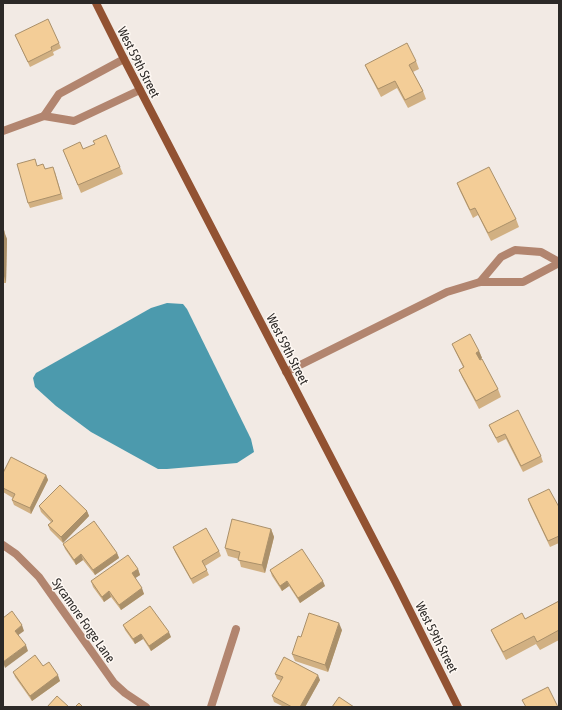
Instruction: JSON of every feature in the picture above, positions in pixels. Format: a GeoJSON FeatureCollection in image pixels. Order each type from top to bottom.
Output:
{"type":"FeatureCollection","features":[{"type":"Feature","properties":{"kind":"street","name":"West 59th Street"},"geometry":{"type":"LineString","coordinates":[[96,3],[396,583],[458,707]]}},
{"type":"Feature","properties":{"kind":"street"},"geometry":{"type":"LineString","coordinates":[[44,116],[59,94],[124,59]]}},
{"type":"Feature","properties":{"kind":"street"},"geometry":{"type":"LineString","coordinates":[[3,131],[44,116],[74,121],[140,90]]}},
{"type":"Feature","properties":{"kind":"street"},"geometry":{"type":"LineString","coordinates":[[480,282],[502,257],[516,250],[540,252],[559,262]]}},
{"type":"Feature","properties":{"kind":"street"},"geometry":{"type":"LineString","coordinates":[[286,372],[447,292],[480,282],[523,282],[559,262]]}},
{"type":"Feature","properties":{"kind":"street","name":"Sycamore Forge Lane"},"geometry":{"type":"LineString","coordinates":[[3,545],[16,554],[39,577],[114,683],[125,694],[146,707]]}},
{"type":"Feature","properties":{"kind":"street"},"geometry":{"type":"LineString","coordinates":[[211,707],[236,629]]}},
{"type":"Feature","properties":{"kind":"water"},"geometry":{"type":"Polygon","coordinates":[[[167,303],[183,304],[187,309],[251,439],[254,452],[237,463],[158,469],[91,432],[56,406],[35,387],[33,378],[36,373],[151,308],[167,303]]]}},
{"type":"Feature","properties":{"kind":"building"},"geometry":{"type":"Polygon","coordinates":[[[48,19],[59,43],[51,47],[52,50],[28,62],[15,35],[48,19]]]}},
{"type":"Feature","properties":{"kind":"building"},"geometry":{"type":"Polygon","coordinates":[[[407,43],[416,61],[409,65],[423,91],[405,100],[395,81],[378,89],[365,65],[407,43]]]}},
{"type":"Feature","properties":{"kind":"building"},"geometry":{"type":"Polygon","coordinates":[[[106,135],[120,167],[78,185],[63,150],[80,142],[83,149],[95,144],[93,141],[106,135]]]}},
{"type":"Feature","properties":{"kind":"building"},"geometry":{"type":"Polygon","coordinates":[[[35,159],[37,166],[43,164],[45,169],[53,167],[61,194],[28,203],[17,164],[35,159]]]}},
{"type":"Feature","properties":{"kind":"building"},"geometry":{"type":"Polygon","coordinates":[[[489,167],[516,219],[488,233],[475,208],[470,210],[457,183],[489,167]]]}},
{"type":"Feature","properties":{"kind":"building"},"geometry":{"type":"Polygon","coordinates":[[[4,231],[4,276],[3,276],[4,231]]]}},
{"type":"Feature","properties":{"kind":"building"},"geometry":{"type":"Polygon","coordinates":[[[470,334],[479,351],[476,353],[480,360],[482,359],[498,389],[476,401],[459,370],[464,367],[452,344],[470,334]]]}},
{"type":"Feature","properties":{"kind":"building"},"geometry":{"type":"Polygon","coordinates":[[[518,410],[541,456],[521,466],[505,434],[496,438],[489,425],[518,410]]]}},
{"type":"Feature","properties":{"kind":"building"},"geometry":{"type":"Polygon","coordinates":[[[11,457],[46,475],[30,508],[12,500],[15,494],[3,488],[3,473],[11,457]]]}},
{"type":"Feature","properties":{"kind":"building"},"geometry":{"type":"Polygon","coordinates":[[[60,485],[87,511],[61,537],[48,525],[53,521],[39,506],[60,485]]]}},
{"type":"Feature","properties":{"kind":"building"},"geometry":{"type":"Polygon","coordinates":[[[549,489],[559,507],[559,536],[548,541],[528,499],[549,489]]]}},
{"type":"Feature","properties":{"kind":"building"},"geometry":{"type":"Polygon","coordinates":[[[232,519],[271,529],[262,565],[238,560],[240,552],[225,548],[232,519]]]}},
{"type":"Feature","properties":{"kind":"building"},"geometry":{"type":"Polygon","coordinates":[[[94,521],[117,553],[93,570],[81,554],[74,560],[63,544],[94,521]]]}},
{"type":"Feature","properties":{"kind":"building"},"geometry":{"type":"Polygon","coordinates":[[[206,528],[219,551],[202,561],[207,570],[191,579],[173,547],[206,528]]]}},
{"type":"Feature","properties":{"kind":"building"},"geometry":{"type":"Polygon","coordinates":[[[302,549],[323,581],[298,598],[287,581],[280,586],[270,570],[302,549]]]}},
{"type":"Feature","properties":{"kind":"building"},"geometry":{"type":"Polygon","coordinates":[[[128,555],[138,569],[132,573],[142,588],[119,605],[109,591],[102,597],[91,581],[128,555]]]}},
{"type":"Feature","properties":{"kind":"building"},"geometry":{"type":"Polygon","coordinates":[[[559,601],[559,630],[537,642],[534,636],[503,652],[491,630],[522,613],[525,619],[559,601]]]}},
{"type":"Feature","properties":{"kind":"building"},"geometry":{"type":"Polygon","coordinates":[[[150,606],[169,632],[149,646],[141,634],[133,639],[123,625],[150,606]]]}},
{"type":"Feature","properties":{"kind":"building"},"geometry":{"type":"Polygon","coordinates":[[[12,611],[22,625],[15,631],[26,645],[3,662],[3,618],[12,611]]]}},
{"type":"Feature","properties":{"kind":"building"},"geometry":{"type":"Polygon","coordinates":[[[309,613],[339,623],[325,665],[292,654],[298,636],[301,637],[309,613]]]}},
{"type":"Feature","properties":{"kind":"building"},"geometry":{"type":"Polygon","coordinates":[[[35,655],[43,666],[49,662],[58,675],[30,696],[13,672],[35,655]]]}},
{"type":"Feature","properties":{"kind":"building"},"geometry":{"type":"Polygon","coordinates":[[[284,657],[318,675],[300,707],[292,707],[272,696],[283,677],[275,674],[284,657]]]}},
{"type":"Feature","properties":{"kind":"building"},"geometry":{"type":"Polygon","coordinates":[[[548,687],[558,707],[526,707],[522,700],[548,687]]]}},
{"type":"Feature","properties":{"kind":"building"},"geometry":{"type":"Polygon","coordinates":[[[57,696],[69,707],[47,707],[57,696]]]}},
{"type":"Feature","properties":{"kind":"building"},"geometry":{"type":"Polygon","coordinates":[[[339,697],[354,707],[332,707],[339,697]]]}},
{"type":"Feature","properties":{"kind":"building"},"geometry":{"type":"Polygon","coordinates":[[[79,703],[83,707],[75,707],[79,703]]]}}]}
